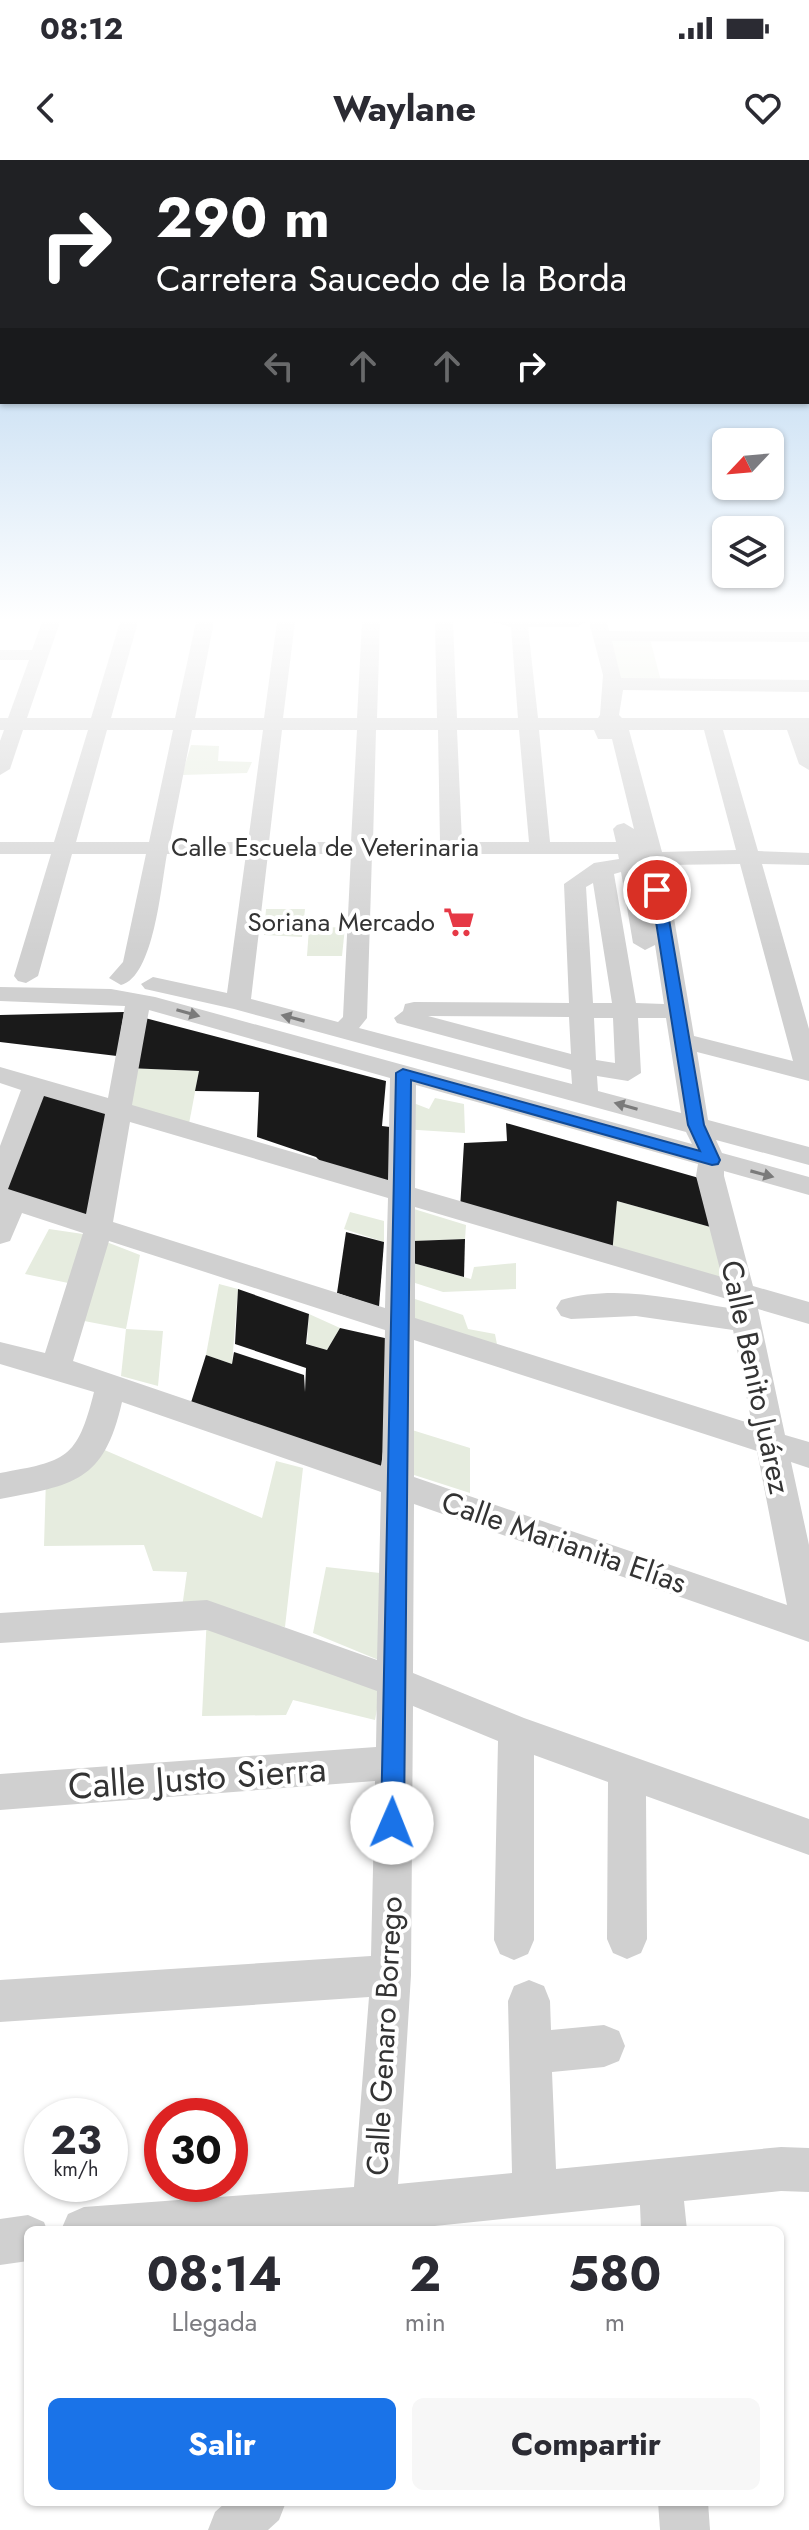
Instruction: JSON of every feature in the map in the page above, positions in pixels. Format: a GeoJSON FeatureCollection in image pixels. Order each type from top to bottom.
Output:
{"type":"FeatureCollection","features":[{"type":"Feature","properties":{"kind":"street"},"geometry":{"type":"LineString","coordinates":[[0,768],[5,733]]}},
{"type":"Feature","properties":{"kind":"street"},"geometry":{"type":"LineString","coordinates":[[26,976],[97,733]]}},
{"type":"Feature","properties":{"kind":"street"},"geometry":{"type":"LineString","coordinates":[[121,978],[134,963],[182,733]]}},
{"type":"Feature","properties":{"kind":"street"},"geometry":{"type":"LineString","coordinates":[[238,1003],[272,733]]}},
{"type":"Feature","properties":{"kind":"street"},"geometry":{"type":"LineString","coordinates":[[342,1032],[355,1018],[366,733]]}},
{"type":"Feature","properties":{"kind":"street"},"geometry":{"type":"LineString","coordinates":[[447,733],[451,846]]}},
{"type":"Feature","properties":{"kind":"street"},"geometry":{"type":"LineString","coordinates":[[528,733],[540,846]]}},
{"type":"Feature","properties":{"kind":"street"},"geometry":{"type":"LineString","coordinates":[[613,733],[640,855],[686,1123]]}},
{"type":"Feature","properties":{"kind":"street"},"geometry":{"type":"LineString","coordinates":[[714,733],[809,1073]]}},
{"type":"Feature","properties":{"kind":"street"},"geometry":{"type":"LineString","coordinates":[[804,733],[809,764]]}},
{"type":"Feature","properties":{"kind":"street","name":"Calle Escuela de Veterinaria"},"geometry":{"type":"LineString","coordinates":[[0,848],[540,846],[640,855]]}},
{"type":"Feature","properties":{"kind":"street"},"geometry":{"type":"LineString","coordinates":[[585,1095],[575,884],[602,868],[640,855],[809,859]]}},
{"type":"Feature","properties":{"kind":"street"},"geometry":{"type":"LineString","coordinates":[[406,1018],[586,1066],[628,1073],[625,1011],[602,868]]}},
{"type":"Feature","properties":{"kind":"street"},"geometry":{"type":"LineString","coordinates":[[0,976],[121,978],[238,1003],[342,1032],[397,1059],[704,1163],[809,1186]]}},
{"type":"Feature","properties":{"kind":"street"},"geometry":{"type":"LineString","coordinates":[[0,994],[80,994],[138,1001],[397,1059],[585,1095],[809,1156]]}},
{"type":"Feature","properties":{"kind":"street"},"geometry":{"type":"LineString","coordinates":[[56,1367],[98,1227],[138,1001]]}},
{"type":"Feature","properties":{"kind":"street"},"geometry":{"type":"LineString","coordinates":[[397,1059],[406,1018],[413,1009],[666,1011]]}},
{"type":"Feature","properties":{"kind":"street"},"geometry":{"type":"LineString","coordinates":[[666,1011],[681,1040],[686,1123]]}},
{"type":"Feature","properties":{"kind":"street"},"geometry":{"type":"LineString","coordinates":[[681,1040],[809,1073]]}},
{"type":"Feature","properties":{"kind":"street","name":"Calle Genaro Borrego"},"geometry":{"type":"LineString","coordinates":[[374,2219],[391,1975],[401,1192],[397,1059]]}},
{"type":"Feature","properties":{"kind":"street"},"geometry":{"type":"LineString","coordinates":[[0,1075],[401,1192],[743,1306]]}},
{"type":"Feature","properties":{"kind":"street"},"geometry":{"type":"LineString","coordinates":[[0,1234],[4,1193],[36,1084]]}},
{"type":"Feature","properties":{"kind":"street","name":"Calle Benito Juárez"},"geometry":{"type":"LineString","coordinates":[[686,1123],[704,1163],[743,1306],[809,1627]]}},
{"type":"Feature","properties":{"kind":"street"},"geometry":{"type":"LineString","coordinates":[[4,1193],[98,1227],[809,1455]]}},
{"type":"Feature","properties":{"kind":"street"},"geometry":{"type":"LineString","coordinates":[[571,1308],[595,1303],[743,1306],[809,1313]]}},
{"type":"Feature","properties":{"kind":"street","name":"Calle Marianita Elías"},"geometry":{"type":"LineString","coordinates":[[0,1353],[111,1385],[809,1627]]}},
{"type":"Feature","properties":{"kind":"street"},"geometry":{"type":"LineString","coordinates":[[0,1486],[46,1478],[80,1465],[100,1434],[111,1385]]}},
{"type":"Feature","properties":{"kind":"street"},"geometry":{"type":"LineString","coordinates":[[0,1628],[207,1615],[393,1681],[516,1732],[627,1773],[809,1837]]}},
{"type":"Feature","properties":{"kind":"street"},"geometry":{"type":"LineString","coordinates":[[514,1940],[516,1732]]}},
{"type":"Feature","properties":{"kind":"street","name":"Calle Justo Sierra"},"geometry":{"type":"LineString","coordinates":[[0,1792],[393,1763]]}},
{"type":"Feature","properties":{"kind":"street"},"geometry":{"type":"LineString","coordinates":[[627,1773],[627,1939]]}},
{"type":"Feature","properties":{"kind":"street"},"geometry":{"type":"LineString","coordinates":[[0,2001],[391,1975]]}},
{"type":"Feature","properties":{"kind":"street"},"geometry":{"type":"LineString","coordinates":[[529,2001],[535,2193]]}},
{"type":"Feature","properties":{"kind":"street"},"geometry":{"type":"LineString","coordinates":[[531,2053],[604,2046]]}},
{"type":"Feature","properties":{"kind":"street"},"geometry":{"type":"LineString","coordinates":[[194,2226],[374,2219],[535,2193],[781,2169],[809,2170]]}},
{"type":"Feature","properties":{"kind":"street"},"geometry":{"type":"LineString","coordinates":[[660,2181],[664,2226]]}},
{"type":"Feature","properties":{"kind":"street"},"geometry":{"type":"LineString","coordinates":[[0,2242],[24,2239]]}},
{"type":"Feature","properties":{"kind":"street"},"geometry":{"type":"LineString","coordinates":[[683,2506],[685,2530]]}},
{"type":"Feature","properties":{"kind":"shaded area"},"geometry":{"type":"Polygon","coordinates":[[[191,745],[219,746],[218,761],[252,762],[247,773],[182,775],[191,745]]]}},
{"type":"Feature","properties":{"kind":"shaded area"},"geometry":{"type":"Polygon","coordinates":[[[266,909],[305,909],[302,937],[264,935],[266,909]]]}},
{"type":"Feature","properties":{"kind":"shaded area"},"geometry":{"type":"Polygon","coordinates":[[[345,927],[342,956],[307,956],[309,928],[345,927]]]}},
{"type":"Feature","properties":{"kind":"shaded area"},"geometry":{"type":"Polygon","coordinates":[[[127,1068],[199,1071],[188,1129],[119,1109],[127,1068]]]}},
{"type":"Feature","properties":{"kind":"shaded area"},"geometry":{"type":"Polygon","coordinates":[[[435,1098],[464,1104],[465,1133],[402,1129],[403,1099],[429,1109],[435,1098]]]}},
{"type":"Feature","properties":{"kind":"shaded area"},"geometry":{"type":"Polygon","coordinates":[[[617,1201],[714,1228],[726,1287],[612,1254],[617,1201]]]}},
{"type":"Feature","properties":{"kind":"shaded area"},"geometry":{"type":"Polygon","coordinates":[[[414,1209],[466,1225],[465,1239],[413,1241],[414,1209]]]}},
{"type":"Feature","properties":{"kind":"shaded area"},"geometry":{"type":"Polygon","coordinates":[[[350,1212],[384,1221],[384,1242],[344,1229],[350,1212]]]}},
{"type":"Feature","properties":{"kind":"shaded area"},"geometry":{"type":"Polygon","coordinates":[[[49,1229],[83,1234],[73,1284],[25,1274],[49,1229]]]}},
{"type":"Feature","properties":{"kind":"shaded area"},"geometry":{"type":"Polygon","coordinates":[[[104,1241],[140,1255],[126,1329],[79,1320],[104,1241]]]}},
{"type":"Feature","properties":{"kind":"shaded area"},"geometry":{"type":"Polygon","coordinates":[[[413,1263],[471,1279],[474,1267],[516,1263],[516,1289],[443,1292],[412,1282],[413,1263]]]}},
{"type":"Feature","properties":{"kind":"shaded area"},"geometry":{"type":"Polygon","coordinates":[[[219,1284],[238,1289],[232,1364],[206,1355],[219,1284]]]}},
{"type":"Feature","properties":{"kind":"shaded area"},"geometry":{"type":"Polygon","coordinates":[[[412,1298],[463,1315],[468,1329],[495,1334],[499,1355],[398,1323],[412,1298]]]}},
{"type":"Feature","properties":{"kind":"shaded area"},"geometry":{"type":"Polygon","coordinates":[[[309,1314],[340,1328],[327,1350],[307,1344],[309,1314]]]}},
{"type":"Feature","properties":{"kind":"shaded area"},"geometry":{"type":"Polygon","coordinates":[[[126,1329],[163,1331],[158,1386],[121,1376],[126,1329]]]}},
{"type":"Feature","properties":{"kind":"shaded area"},"geometry":{"type":"Polygon","coordinates":[[[412,1430],[470,1448],[470,1493],[408,1473],[412,1430]]]}},
{"type":"Feature","properties":{"kind":"shaded area"},"geometry":{"type":"Polygon","coordinates":[[[93,1445],[262,1518],[276,1461],[303,1468],[285,1627],[182,1608],[187,1572],[153,1571],[144,1545],[44,1546],[46,1478],[93,1445]]]}},
{"type":"Feature","properties":{"kind":"shaded area"},"geometry":{"type":"Polygon","coordinates":[[[326,1567],[380,1573],[381,1661],[313,1633],[326,1567]]]}},
{"type":"Feature","properties":{"kind":"shaded area"},"geometry":{"type":"Polygon","coordinates":[[[207,1615],[383,1677],[375,1720],[293,1700],[286,1715],[202,1716],[207,1615]]]}},
{"type":"Feature","properties":{"kind":"building"},"geometry":{"type":"Polygon","coordinates":[[[124,1012],[117,1056],[0,1042],[0,1015],[124,1012]]]}},
{"type":"Feature","properties":{"kind":"building"},"geometry":{"type":"Polygon","coordinates":[[[145,1018],[386,1081],[382,1126],[390,1127],[390,1182],[323,1164],[316,1157],[257,1137],[259,1092],[195,1091],[199,1071],[127,1068],[145,1018]]]}},
{"type":"Feature","properties":{"kind":"building"},"geometry":{"type":"Polygon","coordinates":[[[43,1086],[119,1109],[91,1225],[0,1196],[0,1184],[43,1086]]]}},
{"type":"Feature","properties":{"kind":"building"},"geometry":{"type":"Polygon","coordinates":[[[506,1123],[699,1178],[714,1228],[617,1201],[612,1254],[460,1209],[464,1143],[507,1141],[506,1123]]]}},
{"type":"Feature","properties":{"kind":"building"},"geometry":{"type":"Polygon","coordinates":[[[346,1232],[384,1242],[379,1307],[337,1293],[346,1232]]]}},
{"type":"Feature","properties":{"kind":"building"},"geometry":{"type":"Polygon","coordinates":[[[465,1239],[464,1277],[413,1263],[413,1241],[465,1239]]]}},
{"type":"Feature","properties":{"kind":"building"},"geometry":{"type":"Polygon","coordinates":[[[238,1289],[309,1314],[306,1344],[327,1350],[340,1328],[398,1341],[380,1474],[188,1412],[206,1355],[232,1364],[234,1352],[304,1375],[305,1392],[306,1368],[235,1344],[238,1289]]]}},
{"type":"Feature","properties":{"kind":"place","name":"Soriana Mercado"},"geometry":{"type":"Point","coordinates":[459,922]}},
{"type":"Feature","properties":{"kind":"route"},"geometry":{"type":"LineString","coordinates":[[392,1823],[403,1073],[712,1160],[696,1125],[657,890]]}}]}
